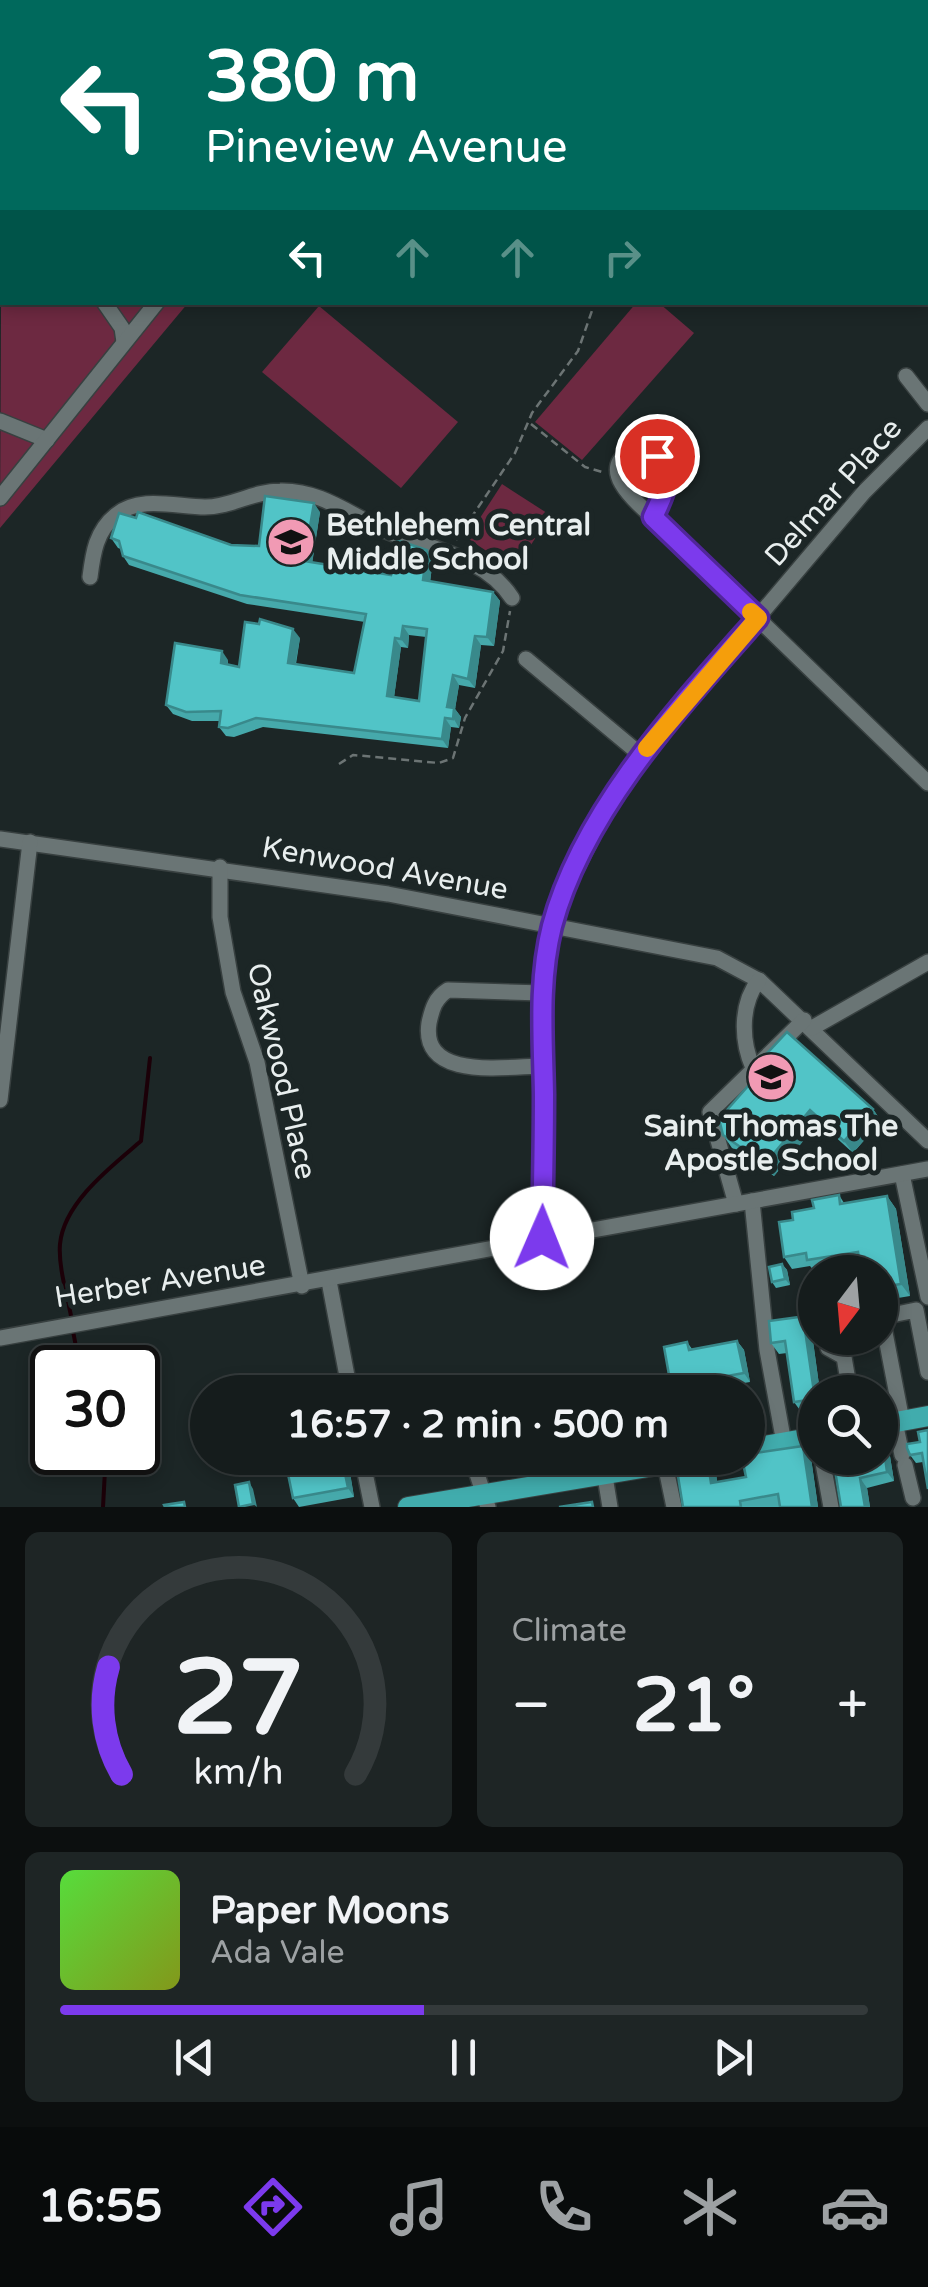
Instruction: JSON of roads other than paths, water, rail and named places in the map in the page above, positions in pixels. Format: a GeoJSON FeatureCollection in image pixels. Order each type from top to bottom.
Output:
{"type":"FeatureCollection","features":[{"type":"Feature","properties":{"kind":"main road"},"geometry":{"type":"LineString","coordinates":[[898,1421],[928,1416]]}},
{"type":"Feature","properties":{"kind":"main road"},"geometry":{"type":"LineString","coordinates":[[765,1446],[798,1440]]}},
{"type":"Feature","properties":{"kind":"main road"},"geometry":{"type":"LineString","coordinates":[[408,1507],[486,1500],[573,1475]]}},
{"type":"Feature","properties":{"kind":"street"},"geometry":{"type":"LineString","coordinates":[[106,305],[122,328],[124,342]]}},
{"type":"Feature","properties":{"kind":"street"},"geometry":{"type":"LineString","coordinates":[[0,498],[155,305]]}},
{"type":"Feature","properties":{"kind":"street"},"geometry":{"type":"LineString","coordinates":[[906,376],[928,404]]}},
{"type":"Feature","properties":{"kind":"street"},"geometry":{"type":"LineString","coordinates":[[0,421],[48,440]]}},
{"type":"Feature","properties":{"kind":"street","name":"Delmar Place"},"geometry":{"type":"LineString","coordinates":[[542,1238],[543,992],[552,927],[565,890],[618,786],[641,755],[864,492],[928,428]]}},
{"type":"Feature","properties":{"kind":"street"},"geometry":{"type":"LineString","coordinates":[[653,517],[665,491],[667,474],[663,463],[651,452],[636,450],[627,454],[618,471],[621,489],[928,783]]}},
{"type":"Feature","properties":{"kind":"street"},"geometry":{"type":"LineString","coordinates":[[90,577],[99,534],[116,514],[132,506],[231,506],[279,490],[323,498],[390,532],[449,553],[492,576],[512,598]]}},
{"type":"Feature","properties":{"kind":"street"},"geometry":{"type":"LineString","coordinates":[[526,659],[641,755]]}},
{"type":"Feature","properties":{"kind":"street","name":"Kenwood Avenue"},"geometry":{"type":"LineString","coordinates":[[0,839],[220,867],[460,906],[552,927],[691,950],[740,967],[759,980],[928,1141]]}},
{"type":"Feature","properties":{"kind":"street"},"geometry":{"type":"LineString","coordinates":[[0,1099],[30,842]]}},
{"type":"Feature","properties":{"kind":"street","name":"Oakwood Place"},"geometry":{"type":"LineString","coordinates":[[220,867],[220,918],[232,992],[257,1062],[302,1286]]}},
{"type":"Feature","properties":{"kind":"street"},"geometry":{"type":"LineString","coordinates":[[784,1443],[744,1202],[710,1112],[753,1068],[808,1024],[928,962]]}},
{"type":"Feature","properties":{"kind":"street"},"geometry":{"type":"LineString","coordinates":[[753,1068],[744,1048],[748,994],[759,980]]}},
{"type":"Feature","properties":{"kind":"street"},"geometry":{"type":"LineString","coordinates":[[543,992],[448,990],[432,1008],[428,1036],[439,1055],[457,1066],[543,1066]]}},
{"type":"Feature","properties":{"kind":"street"},"geometry":{"type":"LineString","coordinates":[[915,1171],[911,1210],[928,1297]]}},
{"type":"Feature","properties":{"kind":"street","name":"Herber Avenue"},"geometry":{"type":"LineString","coordinates":[[0,1338],[302,1286],[915,1171]]}},
{"type":"Feature","properties":{"kind":"street"},"geometry":{"type":"LineString","coordinates":[[329,1281],[347,1375]]}},
{"type":"Feature","properties":{"kind":"street"},"geometry":{"type":"LineString","coordinates":[[888,1375],[882,1316],[922,1308],[928,1372]]}},
{"type":"Feature","properties":{"kind":"street"},"geometry":{"type":"LineString","coordinates":[[898,1441],[912,1498]]}},
{"type":"Feature","properties":{"kind":"street"},"geometry":{"type":"LineString","coordinates":[[365,1475],[372,1507]]}},
{"type":"Feature","properties":{"kind":"street"},"geometry":{"type":"LineString","coordinates":[[477,1475],[486,1500]]}},
{"type":"Feature","properties":{"kind":"street"},"geometry":{"type":"LineString","coordinates":[[605,1475],[610,1507]]}},
{"type":"Feature","properties":{"kind":"street"},"geometry":{"type":"LineString","coordinates":[[667,1475],[674,1507]]}},
{"type":"Feature","properties":{"kind":"street"},"geometry":{"type":"LineString","coordinates":[[825,1475],[831,1507]]}},
{"type":"Feature","properties":{"kind":"waterway"},"geometry":{"type":"LineString","coordinates":[[72,1321],[60,1262],[63,1229],[91,1186],[141,1141],[150,1058]]}},
{"type":"Feature","properties":{"kind":"waterway"},"geometry":{"type":"LineString","coordinates":[[73,1331],[76,1345]]}},
{"type":"Feature","properties":{"kind":"waterway"},"geometry":{"type":"LineString","coordinates":[[103,1507],[105,1475]]}},
{"type":"Feature","properties":{"kind":"place","name":"Bethlehem Central Middle School"},"geometry":{"type":"Point","coordinates":[291,542]}},
{"type":"Feature","properties":{"kind":"place","name":"Saint Thomas The Apostle School"},"geometry":{"type":"Point","coordinates":[771,1077]}}]}
